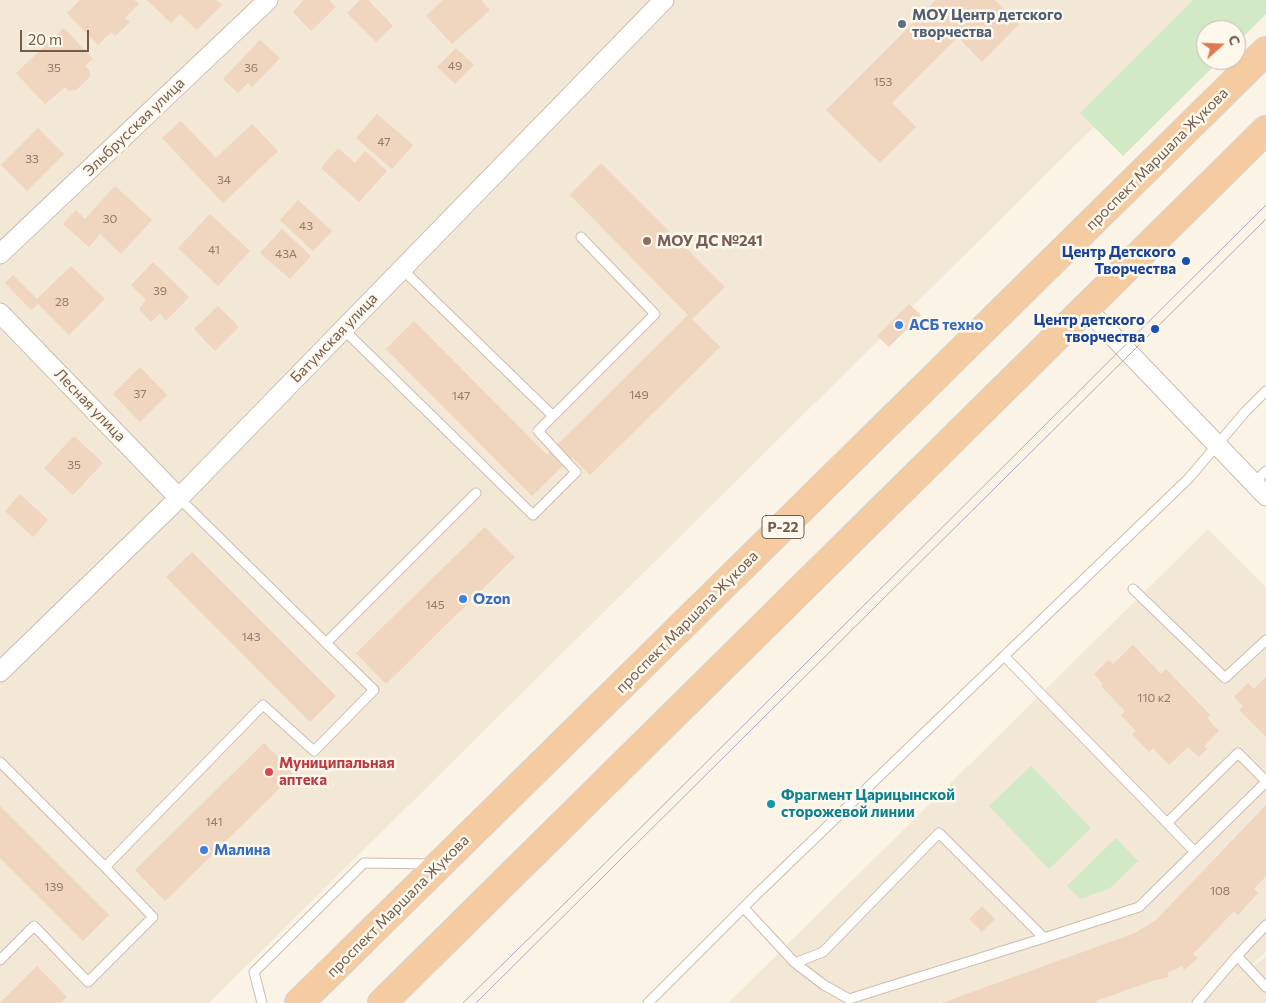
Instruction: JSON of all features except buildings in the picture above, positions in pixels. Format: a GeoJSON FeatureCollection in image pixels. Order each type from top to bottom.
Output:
{"type":"FeatureCollection","features":[{"type":"Feature","properties":{"kind":"highway","name":"проспект Маршала Жукова"},"geometry":{"type":"LineString","coordinates":[[299,1003],[1266,51]]}},
{"type":"Feature","properties":{"kind":"highway"},"geometry":{"type":"LineString","coordinates":[[382,1003],[1266,130]]}},
{"type":"Feature","properties":{"kind":"street","name":"Эльбрусская улица"},"geometry":{"type":"LineString","coordinates":[[0,254],[268,0]]}},
{"type":"Feature","properties":{"kind":"street","name":"Батумская улица"},"geometry":{"type":"LineString","coordinates":[[0,672],[179,498],[664,0]]}},
{"type":"Feature","properties":{"kind":"street"},"geometry":{"type":"LineString","coordinates":[[1086,308],[1217,445],[1262,484]]}},
{"type":"Feature","properties":{"kind":"street","name":"Лесная улица"},"geometry":{"type":"LineString","coordinates":[[0,313],[179,498]]}},
{"type":"Feature","properties":{"kind":"lane"},"geometry":{"type":"LineString","coordinates":[[343,329],[533,515],[576,472],[538,431],[655,314],[581,237]]}},
{"type":"Feature","properties":{"kind":"lane"},"geometry":{"type":"LineString","coordinates":[[402,269],[554,416]]}},
{"type":"Feature","properties":{"kind":"lane"},"geometry":{"type":"LineString","coordinates":[[648,1003],[1189,478],[1245,412],[1266,391]]}},
{"type":"Feature","properties":{"kind":"lane"},"geometry":{"type":"LineString","coordinates":[[326,643],[476,494]]}},
{"type":"Feature","properties":{"kind":"lane"},"geometry":{"type":"LineString","coordinates":[[105,867],[263,705],[314,752],[374,690],[179,498]]}},
{"type":"Feature","properties":{"kind":"lane"},"geometry":{"type":"LineString","coordinates":[[1134,589],[1225,678],[1266,640]]}},
{"type":"Feature","properties":{"kind":"lane"},"geometry":{"type":"LineString","coordinates":[[1004,656],[1195,852]]}},
{"type":"Feature","properties":{"kind":"lane"},"geometry":{"type":"LineString","coordinates":[[744,908],[795,963],[849,999],[1139,907],[1266,782],[1238,753],[1167,823]]}},
{"type":"Feature","properties":{"kind":"lane"},"geometry":{"type":"LineString","coordinates":[[0,762],[153,917],[88,982],[34,926],[0,960]]}},
{"type":"Feature","properties":{"kind":"lane"},"geometry":{"type":"LineString","coordinates":[[795,963],[824,952],[939,833],[1044,938]]}},
{"type":"Feature","properties":{"kind":"lane"},"geometry":{"type":"LineString","coordinates":[[262,1003],[254,972],[364,864],[441,864]]}},
{"type":"Feature","properties":{"kind":"lane"},"geometry":{"type":"LineString","coordinates":[[1197,1003],[1266,925]]}},
{"type":"Feature","properties":{"kind":"lane"},"geometry":{"type":"LineString","coordinates":[[1237,956],[1266,987]]}},
{"type":"Feature","properties":{"kind":"shaded area"},"geometry":{"type":"Polygon","coordinates":[[[0,0],[1222,0],[1202,20],[1196,20],[1196,26],[209,1003],[0,1003],[0,0]]]}},
{"type":"Feature","properties":{"kind":"shaded area"},"geometry":{"type":"Polygon","coordinates":[[[1208,529],[1266,587],[1266,952],[1227,988],[1266,956],[1266,1003],[728,1003],[1208,529]]]}},
{"type":"Feature","properties":{"kind":"green space"},"geometry":{"type":"Polygon","coordinates":[[[1193,0],[1266,0],[1266,14],[1246,34],[1246,20],[1196,20],[1196,70],[1210,70],[1123,156],[1080,113],[1193,0]]]}},
{"type":"Feature","properties":{"kind":"green space"},"geometry":{"type":"Polygon","coordinates":[[[1031,766],[1091,828],[1049,869],[989,806],[1031,766]]]}},
{"type":"Feature","properties":{"kind":"green space"},"geometry":{"type":"Polygon","coordinates":[[[1116,838],[1138,861],[1110,888],[1080,899],[1067,886],[1116,838]]]}},
{"type":"Feature","properties":{"kind":"tram line"},"geometry":{"type":"LineString","coordinates":[[463,1003],[1266,205]]}},
{"type":"Feature","properties":{"kind":"tram line"},"geometry":{"type":"LineString","coordinates":[[476,1003],[1266,219]]}},
{"type":"Feature","properties":{"kind":"place","name":"МОУ Центр детского творчества"},"geometry":{"type":"Point","coordinates":[902,24]}},
{"type":"Feature","properties":{"kind":"place","name":"МОУ ДС №241"},"geometry":{"type":"Point","coordinates":[647,241]}},
{"type":"Feature","properties":{"kind":"place","name":"Центр Детского Творчества"},"geometry":{"type":"Point","coordinates":[1186,261]}},
{"type":"Feature","properties":{"kind":"place","name":"АСБ техно"},"geometry":{"type":"Point","coordinates":[899,325]}},
{"type":"Feature","properties":{"kind":"place","name":"Центр детского творчества"},"geometry":{"type":"Point","coordinates":[1155,329]}},
{"type":"Feature","properties":{"kind":"place","name":"Ozon"},"geometry":{"type":"Point","coordinates":[463,599]}},
{"type":"Feature","properties":{"kind":"place","name":"Муниципальная аптека"},"geometry":{"type":"Point","coordinates":[269,772]}},
{"type":"Feature","properties":{"kind":"place","name":"Фрагмент Царицынской сторожевой линии"},"geometry":{"type":"Point","coordinates":[771,804]}},
{"type":"Feature","properties":{"kind":"place","name":"Малина"},"geometry":{"type":"Point","coordinates":[204,850]}}]}
